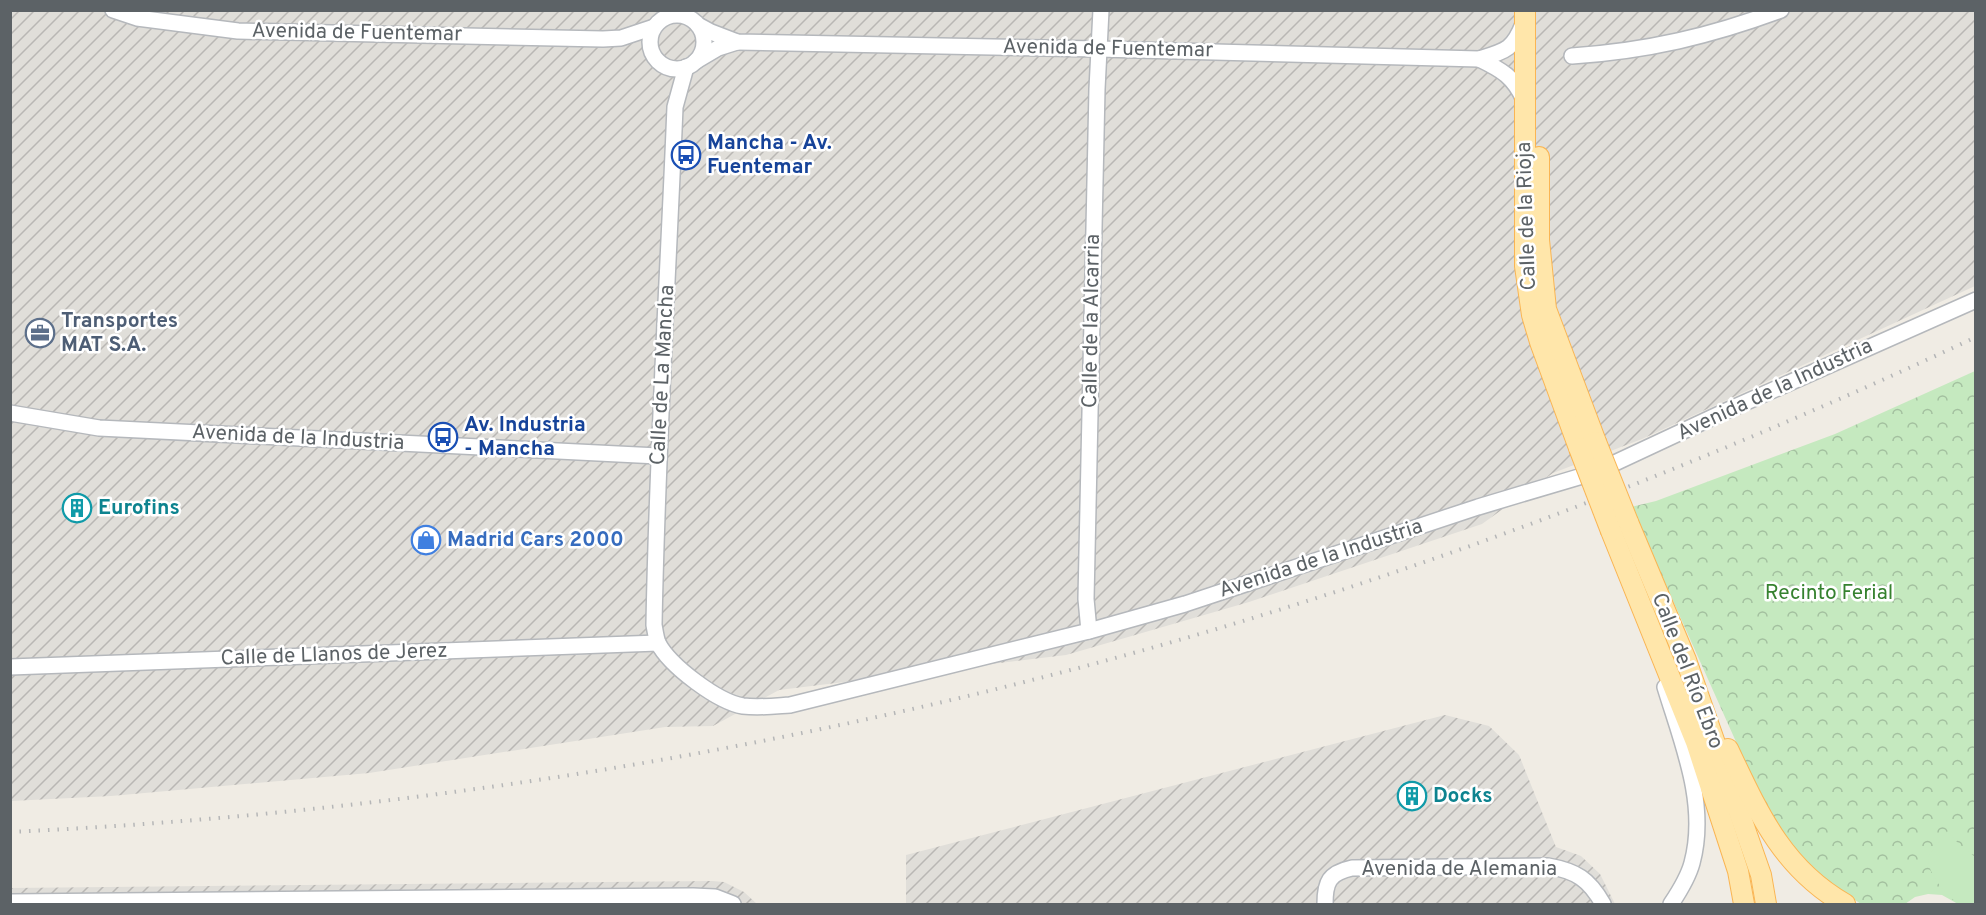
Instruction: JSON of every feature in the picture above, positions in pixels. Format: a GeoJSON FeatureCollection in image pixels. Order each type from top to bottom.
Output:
{"type":"FeatureCollection","features":[{"type":"Feature","properties":{"kind":"main road","name":"Calle de la Rioja"},"geometry":{"type":"LineString","coordinates":[[1529,14],[1525,102],[1528,291],[1540,342],[1588,445]]}},
{"type":"Feature","properties":{"kind":"main road","name":"Calle de la Rioja"},"geometry":{"type":"LineString","coordinates":[[1529,14],[1539,240],[1546,309],[1588,445]]}},
{"type":"Feature","properties":{"kind":"main road","name":"Calle del Río Ebro"},"geometry":{"type":"LineString","coordinates":[[1588,445],[1619,527],[1646,615],[1716,798],[1738,871],[1744,904]]}},
{"type":"Feature","properties":{"kind":"main road","name":"Calle del Río Ebro"},"geometry":{"type":"LineString","coordinates":[[1619,527],[1686,660],[1761,875],[1766,904]]}},
{"type":"Feature","properties":{"kind":"main road"},"geometry":{"type":"LineString","coordinates":[[1686,660],[1761,818],[1782,849],[1800,869],[1819,887],[1845,904]]}},
{"type":"Feature","properties":{"kind":"street","name":"Avenida de Fuentemar"},"geometry":{"type":"LineString","coordinates":[[113,10],[137,18],[180,17],[238,31],[603,39],[621,38],[662,19]]}},
{"type":"Feature","properties":{"kind":"street","name":"Calle de la Alcarria"},"geometry":{"type":"LineString","coordinates":[[1089,630],[1086,599],[1101,10]]}},
{"type":"Feature","properties":{"kind":"street"},"geometry":{"type":"LineString","coordinates":[[1572,56],[1615,53],[1658,46],[1731,29],[1781,10]]}},
{"type":"Feature","properties":{"kind":"street","name":"Avenida de Fuentemar"},"geometry":{"type":"LineString","coordinates":[[691,64],[718,48],[737,42],[1479,59],[1506,51],[1519,35],[1529,14]]}},
{"type":"Feature","properties":{"kind":"street"},"geometry":{"type":"LineString","coordinates":[[681,15],[694,19],[704,37],[700,56],[691,64],[672,69],[656,58],[650,40],[662,19],[681,15]]}},
{"type":"Feature","properties":{"kind":"street","name":"Avenida de Fuentemar"},"geometry":{"type":"LineString","coordinates":[[694,19],[711,32],[737,42]]}},
{"type":"Feature","properties":{"kind":"street","name":"Avenida de Fuentemar"},"geometry":{"type":"LineString","coordinates":[[603,39],[620,42],[656,58]]}},
{"type":"Feature","properties":{"kind":"street","name":"Calle de La Mancha"},"geometry":{"type":"LineString","coordinates":[[656,58],[670,82],[675,107],[658,456],[654,625],[658,643]]}},
{"type":"Feature","properties":{"kind":"street","name":"Avenida de Fuentemar"},"geometry":{"type":"LineString","coordinates":[[1479,59],[1511,78],[1518,86],[1525,102]]}},
{"type":"Feature","properties":{"kind":"street","name":"Calle de La Mancha"},"geometry":{"type":"LineString","coordinates":[[675,107],[691,64]]}},
{"type":"Feature","properties":{"kind":"street","name":"Avenida de la Industria"},"geometry":{"type":"LineString","coordinates":[[658,643],[677,666],[720,698],[742,706],[766,707],[790,705],[1089,630],[1185,604],[1478,507],[1604,468],[1976,300]]}},
{"type":"Feature","properties":{"kind":"street","name":"Avenida de la Industria"},"geometry":{"type":"LineString","coordinates":[[10,413],[99,428],[658,456]]}},
{"type":"Feature","properties":{"kind":"street"},"geometry":{"type":"LineString","coordinates":[[1646,615],[1653,647],[1693,783],[1697,815],[1692,864],[1671,904]]}},
{"type":"Feature","properties":{"kind":"street","name":"Calle de Llanos de Jerez"},"geometry":{"type":"LineString","coordinates":[[10,667],[658,643]]}},
{"type":"Feature","properties":{"kind":"street","name":"Avenida de Alemania"},"geometry":{"type":"LineString","coordinates":[[1325,904],[1327,884],[1340,870],[1548,866],[1566,869],[1582,877],[1604,904]]}},
{"type":"Feature","properties":{"kind":"street"},"geometry":{"type":"LineString","coordinates":[[10,902],[405,901],[693,896],[715,897],[733,904]]}},
{"type":"Feature","properties":{"kind":"shaded area"},"geometry":{"type":"Polygon","coordinates":[[[11,11],[1975,11],[1975,286],[1642,439],[1553,473],[1482,524],[1249,602],[1066,655],[779,690],[713,726],[665,727],[369,773],[111,796],[11,801],[11,11]]]}},
{"type":"Feature","properties":{"kind":"shaded area"},"geometry":{"type":"Polygon","coordinates":[[[1445,715],[1489,726],[1519,755],[1556,847],[1581,856],[1600,874],[1615,904],[906,904],[906,855],[1445,715]]]}},
{"type":"Feature","properties":{"kind":"shaded area"},"geometry":{"type":"Polygon","coordinates":[[[724,882],[744,892],[757,904],[11,904],[10,888],[724,882]]]}},
{"type":"Feature","properties":{"kind":"green space","name":"Recinto Ferial"},"geometry":{"type":"Polygon","coordinates":[[[1975,371],[1975,904],[1958,904],[1942,895],[1928,894],[1915,897],[1905,904],[1861,904],[1830,883],[1800,858],[1771,820],[1631,507],[1656,501],[1835,434],[1975,371]]]}},
{"type":"Feature","properties":{"kind":"green space"},"geometry":{"type":"Polygon","coordinates":[[[1947,831],[1975,857],[1975,904],[1964,905],[1956,902],[1945,892],[1931,871],[1929,856],[1947,831]]]}},
{"type":"Feature","properties":{"kind":"railway"},"geometry":{"type":"LineString","coordinates":[[10,832],[146,824],[416,797],[685,756],[818,730],[951,700],[1197,635],[1424,562],[1648,479],[1867,387],[1976,337]]}},
{"type":"Feature","properties":{"kind":"place","name":"Mancha - Av. Fuentemar"},"geometry":{"type":"Point","coordinates":[686,155]}},
{"type":"Feature","properties":{"kind":"place","name":"Transportes MAT S.A."},"geometry":{"type":"Point","coordinates":[40,333]}},
{"type":"Feature","properties":{"kind":"place","name":"Av. Industria - Mancha"},"geometry":{"type":"Point","coordinates":[443,437]}},
{"type":"Feature","properties":{"kind":"place","name":"Eurofins"},"geometry":{"type":"Point","coordinates":[77,508]}},
{"type":"Feature","properties":{"kind":"place","name":"Madrid Cars 2000"},"geometry":{"type":"Point","coordinates":[426,540]}},
{"type":"Feature","properties":{"kind":"place","name":"Docks"},"geometry":{"type":"Point","coordinates":[1412,796]}}]}
